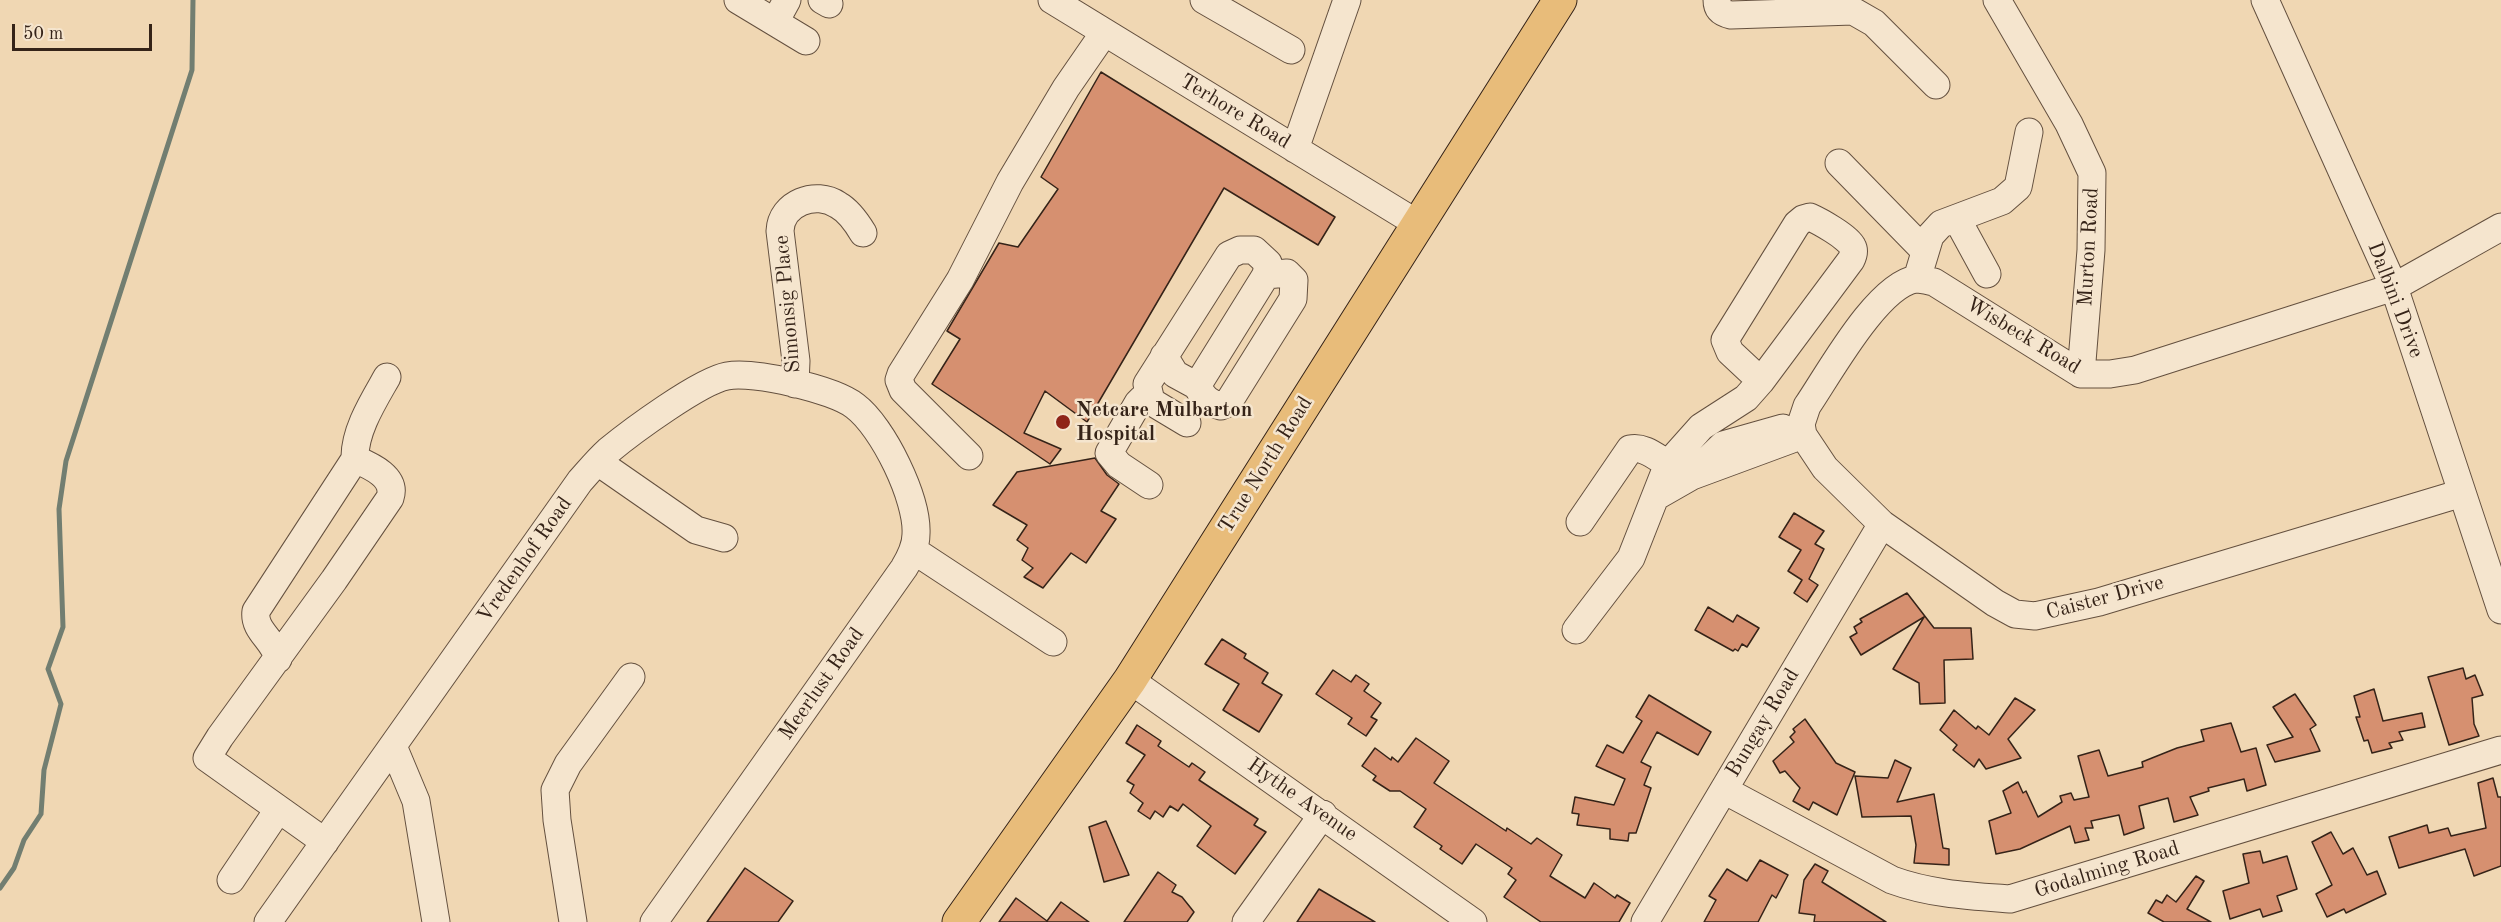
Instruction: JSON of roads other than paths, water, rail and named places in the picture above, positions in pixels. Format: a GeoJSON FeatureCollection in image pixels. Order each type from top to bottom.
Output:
{"type":"FeatureCollection","features":[{"type":"Feature","properties":{"kind":"main road","name":"True North Road"},"geometry":{"type":"LineString","coordinates":[[959,922],[1130,680],[1560,0]]}},
{"type":"Feature","properties":{"kind":"street"},"geometry":{"type":"LineString","coordinates":[[738,0],[781,11],[806,41]]}},
{"type":"Feature","properties":{"kind":"street","name":"Terhore Road"},"geometry":{"type":"LineString","coordinates":[[1052,0],[1418,224]]}},
{"type":"Feature","properties":{"kind":"street"},"geometry":{"type":"LineString","coordinates":[[1204,0],[1291,50]]}},
{"type":"Feature","properties":{"kind":"street"},"geometry":{"type":"LineString","coordinates":[[1295,149],[1347,0]]}},
{"type":"Feature","properties":{"kind":"street"},"geometry":{"type":"LineString","coordinates":[[1717,0],[1717,6],[1722,13],[1731,15],[1841,10],[1864,15],[1936,85]]}},
{"type":"Feature","properties":{"kind":"street","name":"Murton Road"},"geometry":{"type":"LineString","coordinates":[[1997,0],[2068,124],[2092,173],[2091,250],[2081,374]]}},
{"type":"Feature","properties":{"kind":"street","name":"Dalbini Drive"},"geometry":{"type":"LineString","coordinates":[[2265,0],[2394,287],[2501,610]]}},
{"type":"Feature","properties":{"kind":"street"},"geometry":{"type":"LineString","coordinates":[[869,421],[900,387],[901,374],[960,280],[1010,182],[1066,88],[1104,33]]}},
{"type":"Feature","properties":{"kind":"street"},"geometry":{"type":"LineString","coordinates":[[1657,496],[1692,476],[1802,430],[1807,406],[1873,308],[1900,285],[1917,279],[1930,236],[1941,224],[2002,201],[2018,186],[2022,176],[2029,132]]}},
{"type":"Feature","properties":{"kind":"street"},"geometry":{"type":"LineString","coordinates":[[1839,163],[1924,250]]}},
{"type":"Feature","properties":{"kind":"street","name":"Simonsig Place"},"geometry":{"type":"LineString","coordinates":[[795,384],[796,361],[780,231],[783,218],[798,203],[810,199],[825,200],[839,205],[864,233]]}},
{"type":"Feature","properties":{"kind":"street"},"geometry":{"type":"LineString","coordinates":[[1576,630],[1631,558],[1668,464],[1701,427],[1746,398],[1761,381],[1851,260],[1854,253],[1847,240],[1810,218],[1803,219],[1797,224],[1725,340],[1730,352],[1761,381]]}},
{"type":"Feature","properties":{"kind":"street"},"geometry":{"type":"LineString","coordinates":[[1957,219],[1987,274]]}},
{"type":"Feature","properties":{"kind":"street","name":"Wisbeck Road"},"geometry":{"type":"LineString","coordinates":[[1917,279],[1934,282],[2081,374],[2110,375],[2135,370],[2394,287],[2501,227]]}},
{"type":"Feature","properties":{"kind":"street"},"geometry":{"type":"LineString","coordinates":[[1151,401],[1147,384],[1229,255],[1240,250],[1254,250],[1268,263],[1266,275],[1197,386]]}},
{"type":"Feature","properties":{"kind":"street"},"geometry":{"type":"LineString","coordinates":[[1164,356],[1175,374],[1197,386],[1211,404],[1221,406],[1228,403],[1293,299],[1294,280],[1287,273],[1266,275]]}},
{"type":"Feature","properties":{"kind":"street","name":"Vredenhof Road"},"geometry":{"type":"LineString","coordinates":[[268,922],[580,481],[622,440],[712,381],[730,375],[747,375],[832,393],[849,402],[869,421]]}},
{"type":"Feature","properties":{"kind":"street"},"geometry":{"type":"LineString","coordinates":[[278,659],[275,647],[255,621],[256,611],[355,459],[365,418],[387,377]]}},
{"type":"Feature","properties":{"kind":"street"},"geometry":{"type":"LineString","coordinates":[[900,387],[969,456]]}},
{"type":"Feature","properties":{"kind":"street"},"geometry":{"type":"LineString","coordinates":[[1149,485],[1119,465],[1108,452],[1140,400],[1151,401],[1187,423]]}},
{"type":"Feature","properties":{"kind":"street","name":"Meerlust Road"},"geometry":{"type":"LineString","coordinates":[[654,922],[904,568],[913,550],[916,533],[915,510],[900,474],[869,421]]}},
{"type":"Feature","properties":{"kind":"street","name":"Caister Drive"},"geometry":{"type":"LineString","coordinates":[[1802,430],[1825,468],[1882,524],[2014,614],[2035,616],[2099,602],[2462,493]]}},
{"type":"Feature","properties":{"kind":"street"},"geometry":{"type":"LineString","coordinates":[[1580,522],[1630,449],[1637,447],[1644,449],[1668,464]]}},
{"type":"Feature","properties":{"kind":"street"},"geometry":{"type":"LineString","coordinates":[[325,842],[207,758],[390,498],[392,487],[386,477],[355,459]]}},
{"type":"Feature","properties":{"kind":"street"},"geometry":{"type":"LineString","coordinates":[[598,462],[696,530],[724,538]]}},
{"type":"Feature","properties":{"kind":"street","name":"Bungay Road"},"geometry":{"type":"LineString","coordinates":[[1645,922],[1882,524]]}},
{"type":"Feature","properties":{"kind":"street"},"geometry":{"type":"LineString","coordinates":[[913,550],[1053,642]]}},
{"type":"Feature","properties":{"kind":"street"},"geometry":{"type":"LineString","coordinates":[[573,922],[557,820],[555,790],[568,764],[631,677]]}},
{"type":"Feature","properties":{"kind":"street","name":"Hythe Avenue"},"geometry":{"type":"LineString","coordinates":[[1130,680],[1473,922]]}},
{"type":"Feature","properties":{"kind":"street"},"geometry":{"type":"LineString","coordinates":[[393,746],[416,801],[436,922]]}},
{"type":"Feature","properties":{"kind":"street","name":"Godalming Road"},"geometry":{"type":"LineString","coordinates":[[1724,790],[1892,880],[1908,886],[2013,911],[2501,750]]}},
{"type":"Feature","properties":{"kind":"street"},"geometry":{"type":"LineString","coordinates":[[231,880],[278,810]]}},
{"type":"Feature","properties":{"kind":"street"},"geometry":{"type":"LineString","coordinates":[[1246,922],[1323,814]]}},
{"type":"Feature","properties":{"kind":"waterway"},"geometry":{"type":"LineString","coordinates":[[0,888],[14,868],[24,840],[41,814],[44,770],[61,704],[48,669],[63,627],[59,509],[66,461],[192,70],[193,0]]}},
{"type":"Feature","properties":{"kind":"place","name":"Netcare Mulbarton Hospital"},"geometry":{"type":"Point","coordinates":[1063,422]}}]}
